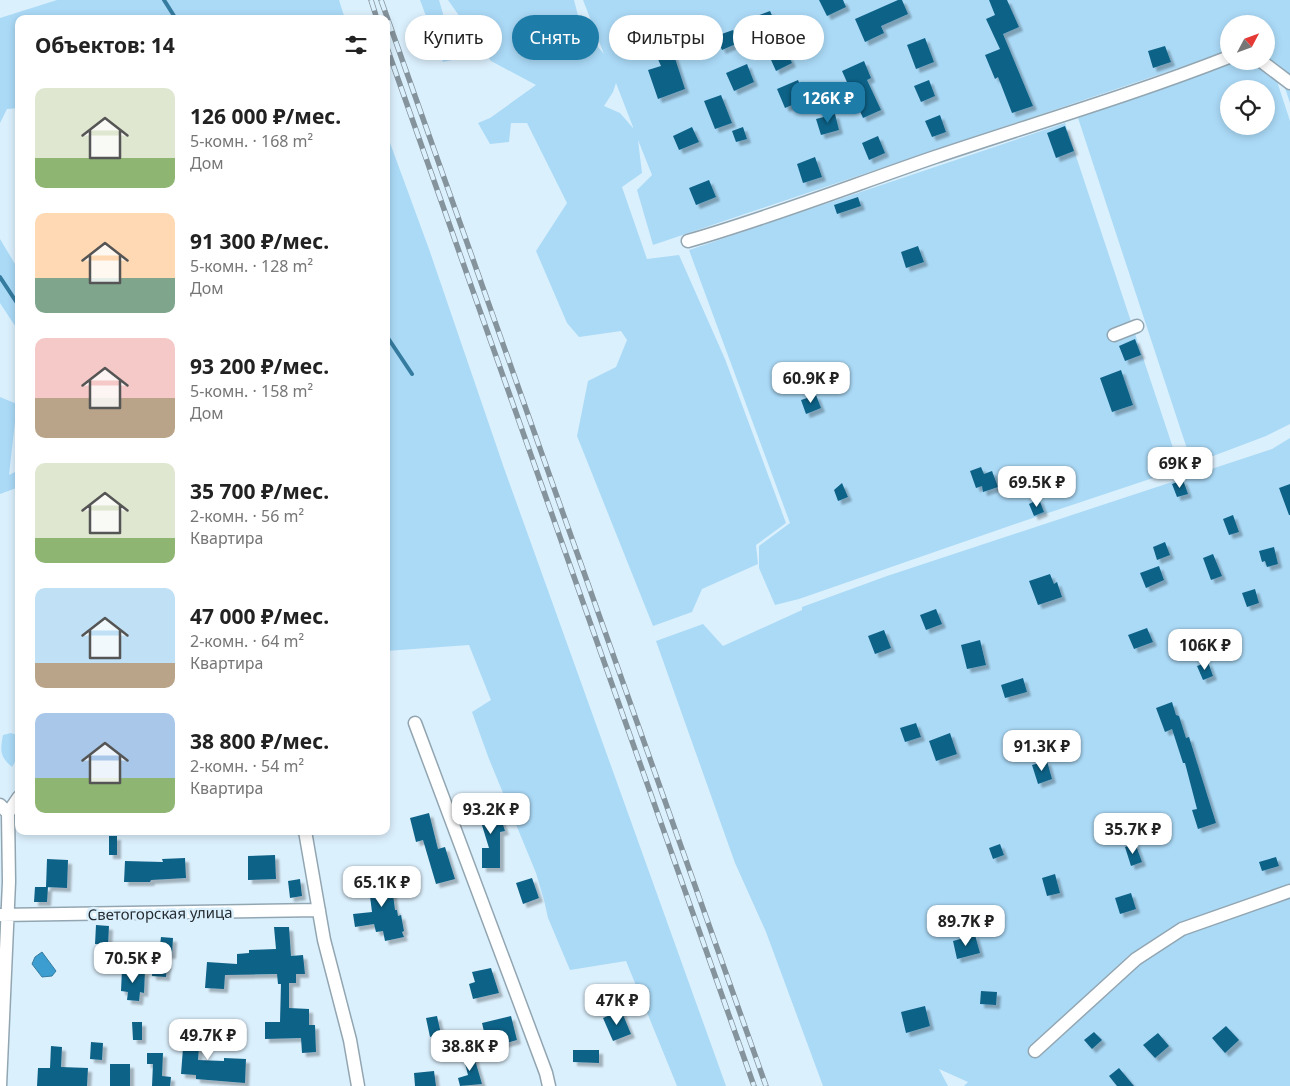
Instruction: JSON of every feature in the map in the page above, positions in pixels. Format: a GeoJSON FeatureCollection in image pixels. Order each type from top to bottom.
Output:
{"type":"FeatureCollection","features":[{"type":"Feature","properties":{"kind":"street"},"geometry":{"type":"LineString","coordinates":[[688,241],[734,228],[1220,60]]}},
{"type":"Feature","properties":{"kind":"street"},"geometry":{"type":"LineString","coordinates":[[1273,70],[1290,83]]}},
{"type":"Feature","properties":{"kind":"street"},"geometry":{"type":"LineString","coordinates":[[1114,335],[1137,326]]}},
{"type":"Feature","properties":{"kind":"street"},"geometry":{"type":"LineString","coordinates":[[415,723],[543,1064],[549,1086]]}},
{"type":"Feature","properties":{"kind":"street"},"geometry":{"type":"LineString","coordinates":[[0,1086],[4,915],[4,809],[15,800]]}},
{"type":"Feature","properties":{"kind":"street"},"geometry":{"type":"LineString","coordinates":[[306,835],[324,940],[350,1040],[358,1086]]}},
{"type":"Feature","properties":{"kind":"street"},"geometry":{"type":"LineString","coordinates":[[1035,1051],[1136,959],[1182,929],[1290,891]]}},
{"type":"Feature","properties":{"kind":"street","name":"Светогорская улица"},"geometry":{"type":"LineString","coordinates":[[4,915],[319,910]]}},
{"type":"Feature","properties":{"kind":"shaded area"},"geometry":{"type":"Polygon","coordinates":[[[57,0],[339,0],[344,15],[15,15],[15,108],[7,109],[0,123],[0,18],[57,0]]]}},
{"type":"Feature","properties":{"kind":"shaded area"},"geometry":{"type":"Polygon","coordinates":[[[420,0],[439,0],[443,15],[426,15],[420,0]]]}},
{"type":"Feature","properties":{"kind":"shaded area"},"geometry":{"type":"Polygon","coordinates":[[[448,0],[574,0],[578,15],[512,15],[512,60],[599,60],[599,48],[604,54],[599,41],[599,15],[589,15],[583,0],[1290,0],[1290,103],[1279,70],[1275,67],[1275,15],[1220,15],[1220,54],[653,245],[637,190],[652,175],[638,140],[642,173],[622,187],[647,259],[679,255],[725,359],[786,523],[756,545],[758,564],[702,589],[692,612],[653,626],[577,436],[588,381],[616,367],[627,340],[621,331],[579,337],[567,323],[536,251],[567,203],[527,123],[511,123],[509,142],[490,144],[478,123],[490,118],[536,85],[490,60],[502,60],[502,15],[459,15],[448,0]],[[616,83],[613,92],[604,106],[620,113],[633,128],[616,83]]]}},
{"type":"Feature","properties":{"kind":"shaded area"},"geometry":{"type":"Polygon","coordinates":[[[1220,65],[1220,70],[1266,70],[1276,78],[1290,121],[1290,424],[1266,436],[1192,464],[1078,118],[1220,65]]]}},
{"type":"Feature","properties":{"kind":"shaded area"},"geometry":{"type":"Polygon","coordinates":[[[1065,123],[1180,469],[799,599],[775,605],[759,568],[759,546],[790,523],[689,250],[1065,123]]]}},
{"type":"Feature","properties":{"kind":"shaded area"},"geometry":{"type":"Polygon","coordinates":[[[390,143],[429,249],[504,468],[726,1086],[677,1086],[626,961],[570,970],[548,918],[536,873],[489,759],[472,712],[491,700],[469,645],[390,651],[390,143]]]}},
{"type":"Feature","properties":{"kind":"shaded area"},"geometry":{"type":"Polygon","coordinates":[[[0,239],[15,264],[15,326],[0,303],[0,239]]]}},
{"type":"Feature","properties":{"kind":"shaded area"},"geometry":{"type":"Polygon","coordinates":[[[0,397],[15,403],[15,422],[9,475],[15,472],[15,488],[0,494],[0,397]]]}},
{"type":"Feature","properties":{"kind":"shaded area"},"geometry":{"type":"Polygon","coordinates":[[[1290,438],[1290,1086],[964,1086],[968,1082],[939,1069],[948,1086],[823,1086],[766,932],[735,863],[656,641],[703,624],[723,646],[802,610],[802,607],[887,576],[1272,449],[1290,438]]]}},
{"type":"Feature","properties":{"kind":"shaded area"},"geometry":{"type":"Polygon","coordinates":[[[11,733],[15,734],[15,760],[12,767],[5,760],[1,749],[3,735],[11,733]]]}},
{"type":"Feature","properties":{"kind":"water"},"geometry":{"type":"Polygon","coordinates":[[[42,952],[56,971],[52,976],[42,977],[32,964],[35,957],[42,952]]]}},
{"type":"Feature","properties":{"kind":"building"},"geometry":{"type":"Polygon","coordinates":[[[819,0],[843,0],[846,7],[827,16],[819,0]]]}},
{"type":"Feature","properties":{"kind":"building"},"geometry":{"type":"Polygon","coordinates":[[[902,0],[908,14],[881,26],[884,33],[865,42],[855,19],[902,0]]]}},
{"type":"Feature","properties":{"kind":"building"},"geometry":{"type":"Polygon","coordinates":[[[989,0],[1007,0],[1019,27],[1003,34],[1033,106],[1012,113],[998,77],[995,79],[985,55],[1000,49],[986,19],[995,15],[989,0]]]}},
{"type":"Feature","properties":{"kind":"building"},"geometry":{"type":"Polygon","coordinates":[[[770,11],[772,15],[759,15],[770,11]]]}},
{"type":"Feature","properties":{"kind":"building"},"geometry":{"type":"Polygon","coordinates":[[[733,30],[733,45],[723,50],[723,34],[733,30]]]}},
{"type":"Feature","properties":{"kind":"building"},"geometry":{"type":"Polygon","coordinates":[[[925,38],[934,62],[916,69],[907,45],[925,38]]]}},
{"type":"Feature","properties":{"kind":"building"},"geometry":{"type":"Polygon","coordinates":[[[1165,46],[1171,62],[1153,68],[1148,51],[1165,46]]]}},
{"type":"Feature","properties":{"kind":"building"},"geometry":{"type":"Polygon","coordinates":[[[658,60],[676,60],[685,89],[658,99],[648,70],[661,66],[658,60]]]}},
{"type":"Feature","properties":{"kind":"building"},"geometry":{"type":"Polygon","coordinates":[[[771,60],[791,60],[792,63],[776,71],[771,60]]]}},
{"type":"Feature","properties":{"kind":"building"},"geometry":{"type":"Polygon","coordinates":[[[864,61],[871,78],[867,80],[881,110],[863,118],[842,71],[864,61]]]}},
{"type":"Feature","properties":{"kind":"building"},"geometry":{"type":"Polygon","coordinates":[[[747,64],[754,82],[734,91],[726,73],[747,64]]]}},
{"type":"Feature","properties":{"kind":"building"},"geometry":{"type":"Polygon","coordinates":[[[798,80],[806,99],[785,108],[777,89],[798,80]]]}},
{"type":"Feature","properties":{"kind":"building"},"geometry":{"type":"Polygon","coordinates":[[[929,80],[935,96],[921,102],[914,86],[929,80]]]}},
{"type":"Feature","properties":{"kind":"building"},"geometry":{"type":"Polygon","coordinates":[[[721,95],[732,123],[715,129],[704,101],[721,95]]]}},
{"type":"Feature","properties":{"kind":"building"},"geometry":{"type":"Polygon","coordinates":[[[835,114],[839,130],[821,135],[816,119],[835,114]]]}},
{"type":"Feature","properties":{"kind":"building"},"geometry":{"type":"Polygon","coordinates":[[[940,115],[946,132],[932,137],[925,121],[940,115]]]}},
{"type":"Feature","properties":{"kind":"building"},"geometry":{"type":"Polygon","coordinates":[[[1065,126],[1074,151],[1056,158],[1047,133],[1065,126]]]}},
{"type":"Feature","properties":{"kind":"building"},"geometry":{"type":"Polygon","coordinates":[[[692,127],[699,142],[679,150],[673,136],[692,127]]]}},
{"type":"Feature","properties":{"kind":"building"},"geometry":{"type":"Polygon","coordinates":[[[743,127],[747,139],[736,142],[732,131],[743,127]]]}},
{"type":"Feature","properties":{"kind":"building"},"geometry":{"type":"Polygon","coordinates":[[[878,136],[885,153],[869,160],[862,143],[878,136]]]}},
{"type":"Feature","properties":{"kind":"building"},"geometry":{"type":"Polygon","coordinates":[[[815,157],[822,177],[803,183],[797,164],[815,157]]]}},
{"type":"Feature","properties":{"kind":"building"},"geometry":{"type":"Polygon","coordinates":[[[709,180],[716,197],[696,205],[689,188],[709,180]]]}},
{"type":"Feature","properties":{"kind":"building"},"geometry":{"type":"Polygon","coordinates":[[[858,197],[861,206],[837,214],[834,205],[858,197]]]}},
{"type":"Feature","properties":{"kind":"building"},"geometry":{"type":"Polygon","coordinates":[[[918,246],[924,262],[906,268],[901,252],[918,246]]]}},
{"type":"Feature","properties":{"kind":"building"},"geometry":{"type":"Polygon","coordinates":[[[1135,339],[1141,355],[1125,361],[1119,346],[1135,339]]]}},
{"type":"Feature","properties":{"kind":"building"},"geometry":{"type":"Polygon","coordinates":[[[1121,370],[1133,405],[1112,412],[1100,378],[1121,370]]]}},
{"type":"Feature","properties":{"kind":"building"},"geometry":{"type":"Polygon","coordinates":[[[816,395],[821,408],[806,414],[801,400],[816,395]]]}},
{"type":"Feature","properties":{"kind":"building"},"geometry":{"type":"Polygon","coordinates":[[[981,467],[984,474],[992,471],[998,487],[983,492],[982,486],[976,488],[970,471],[981,467]]]}},
{"type":"Feature","properties":{"kind":"building"},"geometry":{"type":"Polygon","coordinates":[[[1183,480],[1188,494],[1177,497],[1172,484],[1183,480]]]}},
{"type":"Feature","properties":{"kind":"building"},"geometry":{"type":"Polygon","coordinates":[[[842,483],[848,497],[838,501],[834,490],[842,483]]]}},
{"type":"Feature","properties":{"kind":"building"},"geometry":{"type":"Polygon","coordinates":[[[1290,484],[1290,515],[1289,515],[1279,488],[1290,484]]]}},
{"type":"Feature","properties":{"kind":"building"},"geometry":{"type":"Polygon","coordinates":[[[1039,499],[1044,512],[1034,516],[1029,504],[1039,499]]]}},
{"type":"Feature","properties":{"kind":"building"},"geometry":{"type":"Polygon","coordinates":[[[1233,515],[1239,532],[1229,535],[1223,519],[1233,515]]]}},
{"type":"Feature","properties":{"kind":"building"},"geometry":{"type":"Polygon","coordinates":[[[1165,542],[1170,555],[1157,560],[1153,547],[1165,542]]]}},
{"type":"Feature","properties":{"kind":"building"},"geometry":{"type":"Polygon","coordinates":[[[1274,547],[1278,564],[1267,567],[1265,561],[1262,562],[1259,551],[1274,547]]]}},
{"type":"Feature","properties":{"kind":"building"},"geometry":{"type":"Polygon","coordinates":[[[1213,554],[1222,576],[1211,580],[1203,558],[1213,554]]]}},
{"type":"Feature","properties":{"kind":"building"},"geometry":{"type":"Polygon","coordinates":[[[1159,566],[1164,580],[1146,588],[1140,573],[1159,566]]]}},
{"type":"Feature","properties":{"kind":"building"},"geometry":{"type":"Polygon","coordinates":[[[1050,574],[1054,584],[1057,582],[1062,597],[1038,605],[1029,581],[1050,574]]]}},
{"type":"Feature","properties":{"kind":"building"},"geometry":{"type":"Polygon","coordinates":[[[1255,589],[1259,603],[1247,607],[1242,593],[1255,589]]]}},
{"type":"Feature","properties":{"kind":"building"},"geometry":{"type":"Polygon","coordinates":[[[936,609],[942,624],[926,630],[920,615],[936,609]]]}},
{"type":"Feature","properties":{"kind":"building"},"geometry":{"type":"Polygon","coordinates":[[[1147,628],[1153,642],[1134,649],[1128,635],[1147,628]]]}},
{"type":"Feature","properties":{"kind":"building"},"geometry":{"type":"Polygon","coordinates":[[[884,630],[891,648],[875,654],[868,636],[884,630]]]}},
{"type":"Feature","properties":{"kind":"building"},"geometry":{"type":"Polygon","coordinates":[[[980,640],[986,665],[967,669],[961,645],[980,640]]]}},
{"type":"Feature","properties":{"kind":"building"},"geometry":{"type":"Polygon","coordinates":[[[1208,662],[1213,676],[1203,680],[1197,666],[1208,662]]]}},
{"type":"Feature","properties":{"kind":"building"},"geometry":{"type":"Polygon","coordinates":[[[1023,678],[1027,692],[1005,698],[1001,685],[1023,678]]]}},
{"type":"Feature","properties":{"kind":"building"},"geometry":{"type":"Polygon","coordinates":[[[1172,702],[1186,738],[1189,737],[1216,823],[1198,829],[1192,810],[1197,809],[1185,763],[1183,763],[1172,729],[1165,732],[1156,708],[1172,702]]]}},
{"type":"Feature","properties":{"kind":"building"},"geometry":{"type":"Polygon","coordinates":[[[916,723],[921,737],[905,742],[900,728],[916,723]]]}},
{"type":"Feature","properties":{"kind":"building"},"geometry":{"type":"Polygon","coordinates":[[[950,733],[957,754],[936,761],[929,741],[950,733]]]}},
{"type":"Feature","properties":{"kind":"building"},"geometry":{"type":"Polygon","coordinates":[[[1047,761],[1052,779],[1038,784],[1032,765],[1047,761]]]}},
{"type":"Feature","properties":{"kind":"building"},"geometry":{"type":"Polygon","coordinates":[[[496,803],[505,831],[500,832],[500,868],[482,868],[482,848],[489,848],[477,809],[496,803]]]}},
{"type":"Feature","properties":{"kind":"building"},"geometry":{"type":"Polygon","coordinates":[[[429,813],[438,849],[445,847],[455,879],[436,884],[423,840],[416,842],[410,818],[429,813]]]}},
{"type":"Feature","properties":{"kind":"building"},"geometry":{"type":"Polygon","coordinates":[[[109,836],[117,836],[117,855],[109,855],[109,836]]]}},
{"type":"Feature","properties":{"kind":"building"},"geometry":{"type":"Polygon","coordinates":[[[1135,843],[1142,862],[1131,866],[1125,847],[1135,843]]]}},
{"type":"Feature","properties":{"kind":"building"},"geometry":{"type":"Polygon","coordinates":[[[1000,844],[1004,855],[993,859],[989,848],[1000,844]]]}},
{"type":"Feature","properties":{"kind":"building"},"geometry":{"type":"Polygon","coordinates":[[[275,855],[276,879],[248,880],[248,856],[275,855]]]}},
{"type":"Feature","properties":{"kind":"building"},"geometry":{"type":"Polygon","coordinates":[[[1276,857],[1279,866],[1262,871],[1259,862],[1276,857]]]}},
{"type":"Feature","properties":{"kind":"building"},"geometry":{"type":"Polygon","coordinates":[[[185,858],[186,878],[151,880],[150,882],[124,882],[125,861],[163,862],[162,859],[185,858]]]}},
{"type":"Feature","properties":{"kind":"building"},"geometry":{"type":"Polygon","coordinates":[[[47,859],[68,860],[67,888],[46,887],[47,859]]]}},
{"type":"Feature","properties":{"kind":"building"},"geometry":{"type":"Polygon","coordinates":[[[390,871],[395,910],[397,910],[398,916],[401,915],[404,937],[385,941],[383,931],[376,932],[374,924],[355,927],[353,914],[372,912],[367,873],[390,871]]]}},
{"type":"Feature","properties":{"kind":"building"},"geometry":{"type":"Polygon","coordinates":[[[1055,874],[1060,893],[1047,896],[1042,878],[1055,874]]]}},
{"type":"Feature","properties":{"kind":"building"},"geometry":{"type":"Polygon","coordinates":[[[532,878],[539,898],[523,904],[516,883],[532,878]]]}},
{"type":"Feature","properties":{"kind":"building"},"geometry":{"type":"Polygon","coordinates":[[[300,879],[302,896],[290,898],[288,881],[300,879]]]}},
{"type":"Feature","properties":{"kind":"building"},"geometry":{"type":"Polygon","coordinates":[[[35,887],[48,887],[47,902],[34,902],[35,887]]]}},
{"type":"Feature","properties":{"kind":"building"},"geometry":{"type":"Polygon","coordinates":[[[1131,893],[1136,909],[1120,914],[1115,898],[1131,893]]]}},
{"type":"Feature","properties":{"kind":"building"},"geometry":{"type":"Polygon","coordinates":[[[96,925],[109,926],[108,945],[95,944],[96,925]]]}},
{"type":"Feature","properties":{"kind":"building"},"geometry":{"type":"Polygon","coordinates":[[[274,927],[289,927],[291,956],[303,955],[305,974],[296,974],[296,983],[289,983],[289,1008],[309,1009],[309,1025],[315,1025],[316,1052],[302,1053],[301,1038],[265,1039],[265,1022],[280,1022],[281,984],[278,984],[277,974],[225,975],[224,989],[205,988],[207,962],[237,964],[237,954],[249,953],[249,950],[276,949],[274,927]]]}},
{"type":"Feature","properties":{"kind":"building"},"geometry":{"type":"Polygon","coordinates":[[[975,935],[980,953],[957,959],[953,941],[975,935]]]}},
{"type":"Feature","properties":{"kind":"building"},"geometry":{"type":"Polygon","coordinates":[[[161,937],[173,938],[172,955],[159,954],[161,937]]]}},
{"type":"Feature","properties":{"kind":"building"},"geometry":{"type":"Polygon","coordinates":[[[153,962],[167,963],[166,977],[152,976],[153,962]]]}},
{"type":"Feature","properties":{"kind":"building"},"geometry":{"type":"Polygon","coordinates":[[[491,968],[499,993],[473,999],[469,984],[475,982],[472,972],[491,968]]]}},
{"type":"Feature","properties":{"kind":"building"},"geometry":{"type":"Polygon","coordinates":[[[122,969],[145,971],[144,993],[140,992],[139,1001],[127,1000],[128,992],[121,991],[122,969]]]}},
{"type":"Feature","properties":{"kind":"building"},"geometry":{"type":"Polygon","coordinates":[[[981,991],[997,992],[996,1005],[980,1004],[981,991]]]}},
{"type":"Feature","properties":{"kind":"building"},"geometry":{"type":"Polygon","coordinates":[[[925,1006],[930,1026],[906,1033],[901,1012],[925,1006]]]}},
{"type":"Feature","properties":{"kind":"building"},"geometry":{"type":"Polygon","coordinates":[[[621,1010],[631,1034],[613,1041],[603,1018],[621,1010]]]}},
{"type":"Feature","properties":{"kind":"building"},"geometry":{"type":"Polygon","coordinates":[[[437,1016],[441,1034],[430,1037],[426,1018],[437,1016]]]}},
{"type":"Feature","properties":{"kind":"building"},"geometry":{"type":"Polygon","coordinates":[[[511,1016],[517,1040],[477,1051],[474,1039],[485,1036],[482,1023],[511,1016]]]}},
{"type":"Feature","properties":{"kind":"building"},"geometry":{"type":"Polygon","coordinates":[[[132,1022],[142,1022],[142,1040],[133,1040],[132,1022]]]}},
{"type":"Feature","properties":{"kind":"building"},"geometry":{"type":"Polygon","coordinates":[[[185,1022],[201,1023],[198,1060],[224,1061],[224,1058],[246,1059],[245,1083],[196,1079],[196,1075],[181,1074],[185,1022]]]}},
{"type":"Feature","properties":{"kind":"building"},"geometry":{"type":"Polygon","coordinates":[[[1226,1026],[1239,1040],[1225,1053],[1212,1038],[1226,1026]]]}},
{"type":"Feature","properties":{"kind":"building"},"geometry":{"type":"Polygon","coordinates":[[[1094,1032],[1102,1040],[1092,1049],[1084,1040],[1094,1032]]]}},
{"type":"Feature","properties":{"kind":"building"},"geometry":{"type":"Polygon","coordinates":[[[1158,1033],[1169,1046],[1155,1058],[1143,1045],[1158,1033]]]}},
{"type":"Feature","properties":{"kind":"building"},"geometry":{"type":"Polygon","coordinates":[[[91,1042],[103,1043],[102,1060],[90,1059],[91,1042]]]}},
{"type":"Feature","properties":{"kind":"building"},"geometry":{"type":"Polygon","coordinates":[[[51,1046],[62,1047],[61,1067],[88,1068],[87,1086],[37,1086],[38,1068],[50,1068],[51,1046]]]}},
{"type":"Feature","properties":{"kind":"building"},"geometry":{"type":"Polygon","coordinates":[[[573,1050],[599,1050],[599,1063],[573,1062],[573,1050]]]}},
{"type":"Feature","properties":{"kind":"building"},"geometry":{"type":"Polygon","coordinates":[[[147,1053],[163,1053],[162,1076],[171,1077],[170,1086],[152,1086],[153,1064],[147,1064],[147,1053]]]}},
{"type":"Feature","properties":{"kind":"building"},"geometry":{"type":"Polygon","coordinates":[[[473,1053],[482,1084],[460,1086],[458,1078],[468,1075],[463,1056],[473,1053]]]}},
{"type":"Feature","properties":{"kind":"building"},"geometry":{"type":"Polygon","coordinates":[[[110,1064],[130,1064],[130,1086],[110,1086],[110,1064]]]}},
{"type":"Feature","properties":{"kind":"building"},"geometry":{"type":"Polygon","coordinates":[[[1119,1068],[1134,1086],[1117,1086],[1109,1076],[1119,1068]]]}},
{"type":"Feature","properties":{"kind":"building"},"geometry":{"type":"Polygon","coordinates":[[[434,1071],[436,1086],[415,1086],[414,1073],[434,1071]]]}},
{"type":"Feature","properties":{"kind":"waterway"},"geometry":{"type":"LineString","coordinates":[[164,0],[173,15]]}},
{"type":"Feature","properties":{"kind":"waterway"},"geometry":{"type":"LineString","coordinates":[[0,277],[15,300]]}},
{"type":"Feature","properties":{"kind":"waterway"},"geometry":{"type":"LineString","coordinates":[[390,341],[412,374]]}},
{"type":"Feature","properties":{"kind":"railway"},"geometry":{"type":"LineString","coordinates":[[371,0],[376,15]]}},
{"type":"Feature","properties":{"kind":"railway"},"geometry":{"type":"LineString","coordinates":[[381,0],[386,15]]}},
{"type":"Feature","properties":{"kind":"railway"},"geometry":{"type":"LineString","coordinates":[[390,25],[766,1086]]}},
{"type":"Feature","properties":{"kind":"railway"},"geometry":{"type":"LineString","coordinates":[[390,56],[754,1086]]}}]}
